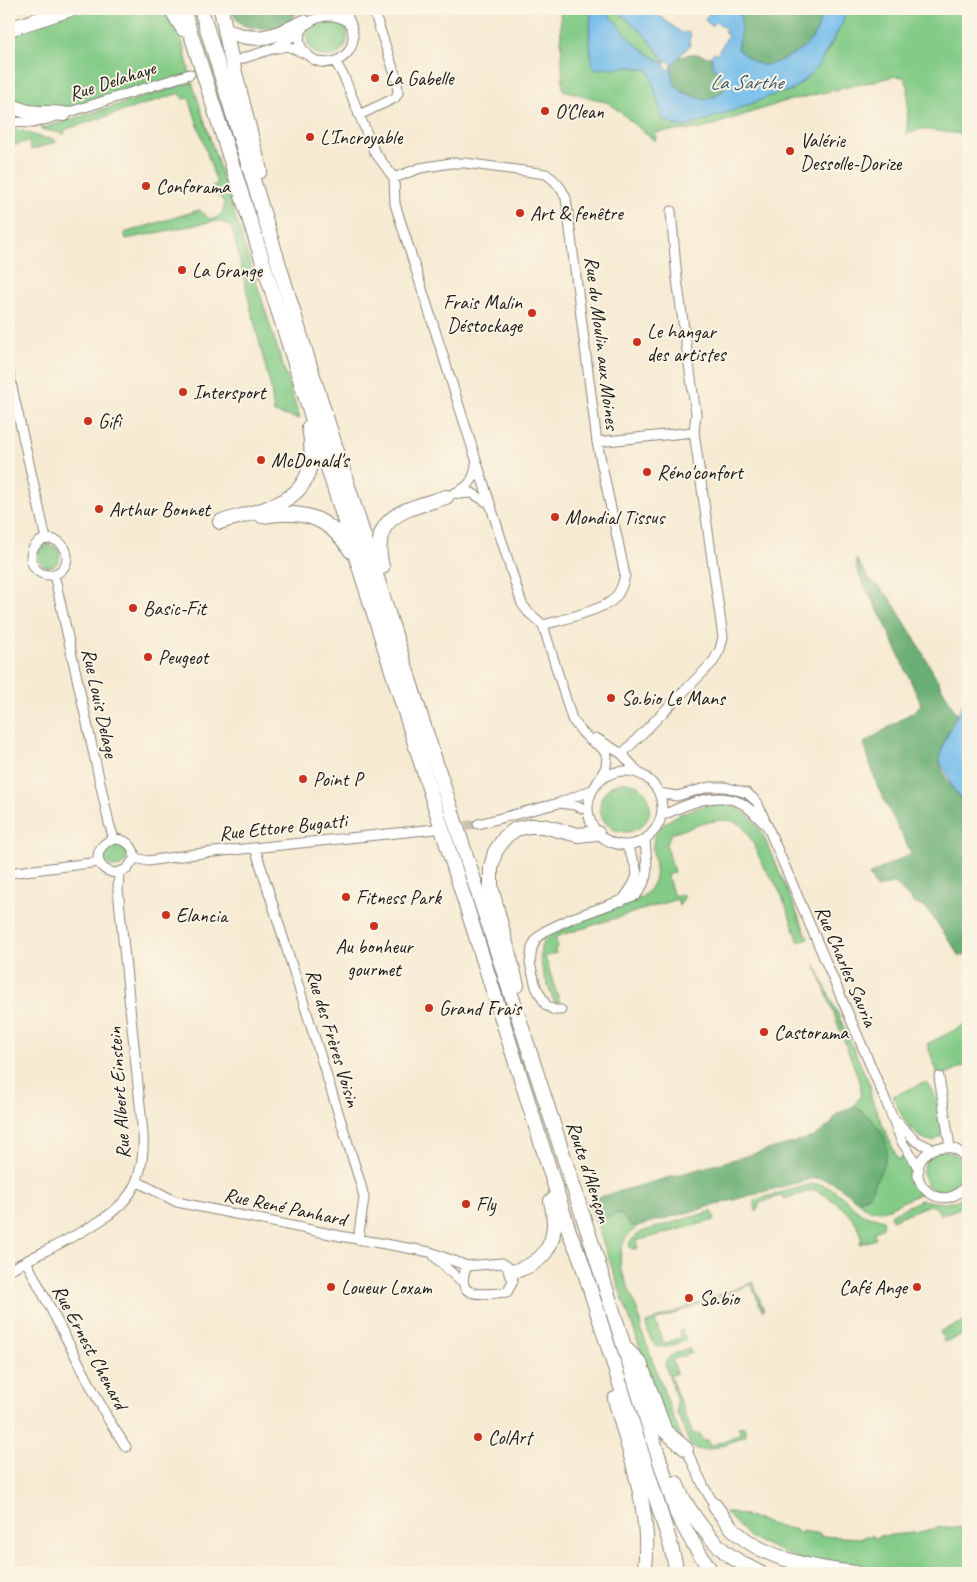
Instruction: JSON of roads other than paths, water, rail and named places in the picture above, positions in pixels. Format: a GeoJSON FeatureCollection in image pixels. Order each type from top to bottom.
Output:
{"type":"FeatureCollection","features":[{"type":"Feature","properties":{"kind":"highway"},"geometry":{"type":"LineString","coordinates":[[9,29],[71,9]]}},
{"type":"Feature","properties":{"kind":"highway"},"geometry":{"type":"LineString","coordinates":[[171,9],[182,26],[199,82],[210,93]]}},
{"type":"Feature","properties":{"kind":"highway"},"geometry":{"type":"LineString","coordinates":[[183,9],[570,1234],[580,1257],[670,1543],[676,1573]]}},
{"type":"Feature","properties":{"kind":"highway"},"geometry":{"type":"LineString","coordinates":[[201,9],[308,360],[549,1112]]}},
{"type":"Feature","properties":{"kind":"highway"},"geometry":{"type":"LineString","coordinates":[[221,9],[228,49],[308,360]]}},
{"type":"Feature","properties":{"kind":"highway"},"geometry":{"type":"LineString","coordinates":[[233,32],[251,38],[267,37],[307,20]]}},
{"type":"Feature","properties":{"kind":"highway"},"geometry":{"type":"LineString","coordinates":[[9,103],[20,111],[27,113],[48,112],[64,114]]}},
{"type":"Feature","properties":{"kind":"highway"},"geometry":{"type":"LineString","coordinates":[[281,316],[286,353],[305,413],[312,443],[311,466],[301,487],[282,503],[220,522],[291,513],[303,514],[326,524],[337,533],[359,565]]}},
{"type":"Feature","properties":{"kind":"highway"},"geometry":{"type":"LineString","coordinates":[[422,720],[412,665],[382,570],[378,546],[383,529],[396,515],[446,497]]}},
{"type":"Feature","properties":{"kind":"highway"},"geometry":{"type":"LineString","coordinates":[[549,1112],[541,1071],[491,887],[492,859],[506,836],[516,829],[543,826],[578,835],[598,833]]}},
{"type":"Feature","properties":{"kind":"highway","name":"Route d'Alençon"},"geometry":{"type":"LineString","coordinates":[[549,1112],[624,1347]]}},
{"type":"Feature","properties":{"kind":"highway"},"geometry":{"type":"LineString","coordinates":[[512,1272],[532,1265],[547,1250],[554,1237],[555,1215],[540,1158],[540,1139]]}},
{"type":"Feature","properties":{"kind":"highway"},"geometry":{"type":"LineString","coordinates":[[570,1234],[574,1259],[636,1480],[645,1521],[647,1554],[644,1573]]}},
{"type":"Feature","properties":{"kind":"highway"},"geometry":{"type":"LineString","coordinates":[[624,1347],[677,1514],[712,1573]]}},
{"type":"Feature","properties":{"kind":"highway"},"geometry":{"type":"LineString","coordinates":[[624,1347],[640,1363],[665,1431],[686,1449]]}},
{"type":"Feature","properties":{"kind":"highway"},"geometry":{"type":"LineString","coordinates":[[640,1397],[648,1401],[676,1486],[691,1513],[723,1550],[744,1565],[760,1573]]}},
{"type":"Feature","properties":{"kind":"highway"},"geometry":{"type":"LineString","coordinates":[[715,1506],[732,1528],[750,1543],[771,1553],[816,1568],[855,1573]]}},
{"type":"Feature","properties":{"kind":"street"},"geometry":{"type":"LineString","coordinates":[[241,59],[287,46],[307,54],[320,62],[335,62],[344,57],[352,44],[351,25],[344,9]]}},
{"type":"Feature","properties":{"kind":"street"},"geometry":{"type":"LineString","coordinates":[[359,115],[395,98],[398,93],[397,80],[373,9]]}},
{"type":"Feature","properties":{"kind":"street"},"geometry":{"type":"LineString","coordinates":[[275,48],[307,20],[322,10],[331,10],[343,15],[351,25]]}},
{"type":"Feature","properties":{"kind":"street"},"geometry":{"type":"LineString","coordinates":[[307,20],[302,46],[307,54]]}},
{"type":"Feature","properties":{"kind":"street"},"geometry":{"type":"LineString","coordinates":[[335,62],[376,157],[394,178],[395,204],[522,604],[543,625],[572,719],[582,732],[590,740],[601,747],[608,757],[606,767],[590,796],[588,810],[592,825],[606,840],[616,844],[626,845],[645,839],[655,831],[661,816],[662,807],[659,793],[648,779],[639,773],[622,754],[598,739],[582,732]]}},
{"type":"Feature","properties":{"kind":"street","name":"Rue Delahaye"},"geometry":{"type":"LineString","coordinates":[[9,122],[33,123],[190,74]]}},
{"type":"Feature","properties":{"kind":"street","name":"Rue Delahaye"},"geometry":{"type":"LineString","coordinates":[[9,117],[23,120],[44,120]]}},
{"type":"Feature","properties":{"kind":"street","name":"Rue du Moulin aux Moines"},"geometry":{"type":"LineString","coordinates":[[394,178],[434,165],[465,163],[546,174],[556,180],[566,198],[597,442],[625,575],[619,593],[611,602],[543,625]]}},
{"type":"Feature","properties":{"kind":"street"},"geometry":{"type":"LineString","coordinates":[[622,754],[713,662],[720,650],[723,637],[694,432],[696,414],[677,280],[671,211]]}},
{"type":"Feature","properties":{"kind":"street"},"geometry":{"type":"LineString","coordinates":[[9,374],[46,539]]}},
{"type":"Feature","properties":{"kind":"street"},"geometry":{"type":"LineString","coordinates":[[597,442],[694,432]]}},
{"type":"Feature","properties":{"kind":"street"},"geometry":{"type":"LineString","coordinates":[[446,497],[470,484],[475,474],[477,462]]}},
{"type":"Feature","properties":{"kind":"street"},"geometry":{"type":"LineString","coordinates":[[446,497],[472,493],[490,504]]}},
{"type":"Feature","properties":{"kind":"street"},"geometry":{"type":"LineString","coordinates":[[46,539],[61,543],[66,552],[65,566],[54,574],[44,574],[32,563],[31,558],[34,548],[41,540],[46,539]]}},
{"type":"Feature","properties":{"kind":"street","name":"Rue Louis Delage"},"geometry":{"type":"LineString","coordinates":[[54,574],[114,839]]}},
{"type":"Feature","properties":{"kind":"street"},"geometry":{"type":"LineString","coordinates":[[478,824],[559,803],[594,788],[605,777],[616,772],[639,773]]}},
{"type":"Feature","properties":{"kind":"street","name":"Rue Charles Sauria"},"geometry":{"type":"LineString","coordinates":[[659,793],[677,796],[714,787],[739,790],[757,802],[894,1119],[902,1142],[914,1160],[921,1183],[925,1189],[937,1197],[951,1197],[958,1194],[968,1181]]}},
{"type":"Feature","properties":{"kind":"street","name":"Rue Charles Sauria"},"geometry":{"type":"LineString","coordinates":[[661,816],[702,801],[722,798],[744,804],[767,826]]}},
{"type":"Feature","properties":{"kind":"street"},"geometry":{"type":"LineString","coordinates":[[559,803],[588,810]]}},
{"type":"Feature","properties":{"kind":"street","name":"Rue Ettore Bugatti"},"geometry":{"type":"LineString","coordinates":[[134,858],[148,861],[195,854],[435,829]]}},
{"type":"Feature","properties":{"kind":"street"},"geometry":{"type":"LineString","coordinates":[[114,839],[122,840],[130,845],[134,858],[127,869],[119,873],[107,871],[99,862],[100,849],[104,844],[114,839]]}},
{"type":"Feature","properties":{"kind":"street"},"geometry":{"type":"LineString","coordinates":[[561,1010],[549,1007],[540,995],[531,967],[534,943],[545,931],[570,919],[636,895],[646,878],[648,868],[645,839]]}},
{"type":"Feature","properties":{"kind":"street"},"geometry":{"type":"LineString","coordinates":[[622,901],[631,889],[638,874],[638,869],[626,845]]}},
{"type":"Feature","properties":{"kind":"street","name":"Rue des Frères Voisin"},"geometry":{"type":"LineString","coordinates":[[254,848],[362,1185],[364,1198],[358,1240]]}},
{"type":"Feature","properties":{"kind":"street"},"geometry":{"type":"LineString","coordinates":[[9,873],[99,862]]}},
{"type":"Feature","properties":{"kind":"street","name":"Rue Albert Einstein"},"geometry":{"type":"LineString","coordinates":[[9,1270],[102,1221],[122,1205],[138,1182],[144,1151],[143,1134],[118,890],[119,873]]}},
{"type":"Feature","properties":{"kind":"street"},"geometry":{"type":"LineString","coordinates":[[939,1076],[950,1147]]}},
{"type":"Feature","properties":{"kind":"street","name":"Rue Charles Sauria"},"geometry":{"type":"LineString","coordinates":[[894,1119],[916,1141],[933,1149]]}},
{"type":"Feature","properties":{"kind":"street"},"geometry":{"type":"LineString","coordinates":[[918,1170],[925,1156],[938,1147],[950,1147],[962,1154],[968,1164]]}},
{"type":"Feature","properties":{"kind":"street","name":"Rue René Panhard"},"geometry":{"type":"LineString","coordinates":[[138,1182],[177,1202],[358,1240],[430,1252],[467,1266]]}},
{"type":"Feature","properties":{"kind":"street"},"geometry":{"type":"LineString","coordinates":[[430,1252],[458,1279],[463,1281]]}},
{"type":"Feature","properties":{"kind":"street","name":"Rue Ernest Chenard"},"geometry":{"type":"LineString","coordinates":[[26,1261],[108,1419],[126,1447]]}},
{"type":"Feature","properties":{"kind":"street"},"geometry":{"type":"LineString","coordinates":[[502,1263],[512,1272],[514,1281],[507,1292],[476,1295],[465,1287],[462,1277],[467,1266],[502,1263]]}},
{"type":"Feature","properties":{"kind":"street"},"geometry":{"type":"LineString","coordinates":[[686,1449],[715,1506]]}},
{"type":"Feature","properties":{"kind":"water","name":"La Sarthe"},"geometry":{"type":"Polygon","coordinates":[[[598,9],[608,15],[638,46],[657,60],[659,59],[669,70],[672,67],[672,75],[677,87],[686,93],[705,100],[715,97],[725,89],[722,78],[711,62],[713,59],[710,56],[714,52],[717,54],[728,36],[724,31],[726,29],[716,21],[711,26],[704,19],[712,9],[740,9],[741,30],[737,48],[752,61],[765,65],[790,56],[810,41],[818,27],[821,9],[845,9],[843,22],[820,63],[813,72],[791,91],[778,93],[686,127],[674,125],[662,118],[649,70],[630,67],[593,69],[589,37],[591,13],[598,9]]]}},
{"type":"Feature","properties":{"kind":"water","name":"La Sarthe"},"geometry":{"type":"Polygon","coordinates":[[[615,9],[654,9],[661,17],[682,33],[689,32],[691,35],[690,45],[672,65],[669,60],[666,62],[644,34],[615,9]]]}},
{"type":"Feature","properties":{"kind":"water"},"geometry":{"type":"Polygon","coordinates":[[[968,695],[968,805],[954,790],[940,761],[943,745],[950,728],[968,695]]]}},
{"type":"Feature","properties":{"kind":"tunnel"},"geometry":{"type":"LineString","coordinates":[[452,827],[478,824]]}},
{"type":"Feature","properties":{"kind":"place","name":"La Gabelle"},"geometry":{"type":"Point","coordinates":[375,78]}},
{"type":"Feature","properties":{"kind":"place","name":"O'Clean"},"geometry":{"type":"Point","coordinates":[545,111]}},
{"type":"Feature","properties":{"kind":"place","name":"L'Incroyable"},"geometry":{"type":"Point","coordinates":[310,137]}},
{"type":"Feature","properties":{"kind":"place","name":"Valérie Dessolle-Dorize"},"geometry":{"type":"Point","coordinates":[790,151]}},
{"type":"Feature","properties":{"kind":"place","name":"Conforama"},"geometry":{"type":"Point","coordinates":[146,186]}},
{"type":"Feature","properties":{"kind":"place","name":"Art & fenêtre"},"geometry":{"type":"Point","coordinates":[520,213]}},
{"type":"Feature","properties":{"kind":"place","name":"La Grange"},"geometry":{"type":"Point","coordinates":[182,270]}},
{"type":"Feature","properties":{"kind":"place","name":"Frais Malin Déstockage"},"geometry":{"type":"Point","coordinates":[532,313]}},
{"type":"Feature","properties":{"kind":"place","name":"Le hangar des artistes"},"geometry":{"type":"Point","coordinates":[637,342]}},
{"type":"Feature","properties":{"kind":"place","name":"Intersport"},"geometry":{"type":"Point","coordinates":[183,392]}},
{"type":"Feature","properties":{"kind":"place","name":"Gifi"},"geometry":{"type":"Point","coordinates":[88,421]}},
{"type":"Feature","properties":{"kind":"place","name":"McDonald's"},"geometry":{"type":"Point","coordinates":[261,460]}},
{"type":"Feature","properties":{"kind":"place","name":"Réno'confort"},"geometry":{"type":"Point","coordinates":[647,472]}},
{"type":"Feature","properties":{"kind":"place","name":"Arthur Bonnet"},"geometry":{"type":"Point","coordinates":[99,509]}},
{"type":"Feature","properties":{"kind":"place","name":"Mondial Tissus"},"geometry":{"type":"Point","coordinates":[555,517]}},
{"type":"Feature","properties":{"kind":"place","name":"Basic-Fit"},"geometry":{"type":"Point","coordinates":[133,608]}},
{"type":"Feature","properties":{"kind":"place","name":"Peugeot"},"geometry":{"type":"Point","coordinates":[148,657]}},
{"type":"Feature","properties":{"kind":"place","name":"So.bio Le Mans"},"geometry":{"type":"Point","coordinates":[611,698]}},
{"type":"Feature","properties":{"kind":"place","name":"Point P"},"geometry":{"type":"Point","coordinates":[303,779]}},
{"type":"Feature","properties":{"kind":"place","name":"Fitness Park"},"geometry":{"type":"Point","coordinates":[346,897]}},
{"type":"Feature","properties":{"kind":"place","name":"Elancia"},"geometry":{"type":"Point","coordinates":[166,915]}},
{"type":"Feature","properties":{"kind":"place","name":"Au bonheur gourmet"},"geometry":{"type":"Point","coordinates":[374,926]}},
{"type":"Feature","properties":{"kind":"place","name":"Grand Frais"},"geometry":{"type":"Point","coordinates":[429,1008]}},
{"type":"Feature","properties":{"kind":"place","name":"Castorama"},"geometry":{"type":"Point","coordinates":[764,1032]}},
{"type":"Feature","properties":{"kind":"place","name":"Fly"},"geometry":{"type":"Point","coordinates":[466,1204]}},
{"type":"Feature","properties":{"kind":"place","name":"Loueur Loxam"},"geometry":{"type":"Point","coordinates":[331,1287]}},
{"type":"Feature","properties":{"kind":"place","name":"Café Ange"},"geometry":{"type":"Point","coordinates":[917,1287]}},
{"type":"Feature","properties":{"kind":"place","name":"So.bio"},"geometry":{"type":"Point","coordinates":[689,1298]}},
{"type":"Feature","properties":{"kind":"place","name":"ColArt"},"geometry":{"type":"Point","coordinates":[478,1437]}}]}
